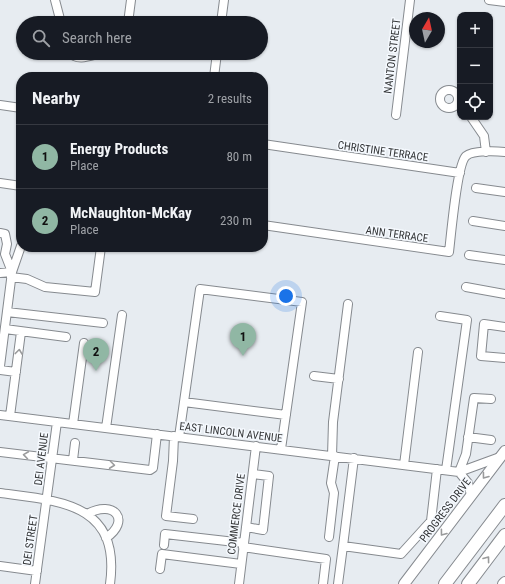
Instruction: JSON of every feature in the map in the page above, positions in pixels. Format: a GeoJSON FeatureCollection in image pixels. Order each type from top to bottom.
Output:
{"type":"FeatureCollection","features":[{"type":"Feature","properties":{"kind":"highway"},"geometry":{"type":"LineString","coordinates":[[445,584],[505,505]]}},
{"type":"Feature","properties":{"kind":"highway"},"geometry":{"type":"LineString","coordinates":[[468,584],[505,535]]}},
{"type":"Feature","properties":{"kind":"main road","name":"PROGRESS DRIVE"},"geometry":{"type":"LineString","coordinates":[[404,584],[503,454]]}},
{"type":"Feature","properties":{"kind":"street"},"geometry":{"type":"LineString","coordinates":[[55,0],[59,16]]}},
{"type":"Feature","properties":{"kind":"street"},"geometry":{"type":"LineString","coordinates":[[129,16],[131,0]]}},
{"type":"Feature","properties":{"kind":"street"},"geometry":{"type":"LineString","coordinates":[[222,16],[224,0]]}},
{"type":"Feature","properties":{"kind":"street","name":"NANTON STREET"},"geometry":{"type":"LineString","coordinates":[[396,114],[410,0]]}},
{"type":"Feature","properties":{"kind":"street"},"geometry":{"type":"LineString","coordinates":[[489,0],[505,2]]}},
{"type":"Feature","properties":{"kind":"street"},"geometry":{"type":"LineString","coordinates":[[215,72],[216,60]]}},
{"type":"Feature","properties":{"kind":"street"},"geometry":{"type":"LineString","coordinates":[[0,105],[16,107]]}},
{"type":"Feature","properties":{"kind":"street"},"geometry":{"type":"LineString","coordinates":[[473,120],[484,136],[486,152]]}},
{"type":"Feature","properties":{"kind":"street","name":"CHRISTINE TERRACE"},"geometry":{"type":"LineString","coordinates":[[268,145],[460,173]]}},
{"type":"Feature","properties":{"kind":"street"},"geometry":{"type":"LineString","coordinates":[[460,173],[461,164],[466,156],[472,153],[494,150],[505,152]]}},
{"type":"Feature","properties":{"kind":"street"},"geometry":{"type":"LineString","coordinates":[[486,152],[505,157]]}},
{"type":"Feature","properties":{"kind":"street","name":"ANN TERRACE"},"geometry":{"type":"LineString","coordinates":[[268,226],[449,252],[460,173]]}},
{"type":"Feature","properties":{"kind":"street"},"geometry":{"type":"LineString","coordinates":[[0,183],[16,185]]}},
{"type":"Feature","properties":{"kind":"street"},"geometry":{"type":"LineString","coordinates":[[476,188],[505,192]]}},
{"type":"Feature","properties":{"kind":"street"},"geometry":{"type":"LineString","coordinates":[[473,221],[505,226]]}},
{"type":"Feature","properties":{"kind":"street"},"geometry":{"type":"LineString","coordinates":[[0,233],[5,234],[7,244],[3,250],[12,274]]}},
{"type":"Feature","properties":{"kind":"street"},"geometry":{"type":"LineString","coordinates":[[0,366],[12,274],[19,252]]}},
{"type":"Feature","properties":{"kind":"street"},"geometry":{"type":"LineString","coordinates":[[0,272],[12,274],[45,286],[95,292],[100,252]]}},
{"type":"Feature","properties":{"kind":"street"},"geometry":{"type":"LineString","coordinates":[[469,255],[505,260]]}},
{"type":"Feature","properties":{"kind":"street"},"geometry":{"type":"LineString","coordinates":[[466,287],[505,294]]}},
{"type":"Feature","properties":{"kind":"street"},"geometry":{"type":"LineString","coordinates":[[193,519],[166,516],[173,461],[184,402],[200,289],[302,302],[282,449]]}},
{"type":"Feature","properties":{"kind":"street"},"geometry":{"type":"LineString","coordinates":[[329,536],[334,493],[332,483],[333,422],[348,304]]}},
{"type":"Feature","properties":{"kind":"street"},"geometry":{"type":"LineString","coordinates":[[7,312],[103,323]]}},
{"type":"Feature","properties":{"kind":"street"},"geometry":{"type":"LineString","coordinates":[[106,428],[122,315]]}},
{"type":"Feature","properties":{"kind":"street"},"geometry":{"type":"LineString","coordinates":[[440,316],[467,320],[446,470]]}},
{"type":"Feature","properties":{"kind":"street"},"geometry":{"type":"LineString","coordinates":[[505,327],[484,324],[481,356],[505,358]]}},
{"type":"Feature","properties":{"kind":"street"},"geometry":{"type":"LineString","coordinates":[[5,329],[66,337]]}},
{"type":"Feature","properties":{"kind":"street"},"geometry":{"type":"LineString","coordinates":[[10,416],[21,332]]}},
{"type":"Feature","properties":{"kind":"street"},"geometry":{"type":"LineString","coordinates":[[73,424],[84,343]]}},
{"type":"Feature","properties":{"kind":"street"},"geometry":{"type":"LineString","coordinates":[[404,465],[418,352]]}},
{"type":"Feature","properties":{"kind":"street"},"geometry":{"type":"LineString","coordinates":[[0,370],[16,372]]}},
{"type":"Feature","properties":{"kind":"street"},"geometry":{"type":"LineString","coordinates":[[314,376],[339,379]]}},
{"type":"Feature","properties":{"kind":"street"},"geometry":{"type":"LineString","coordinates":[[471,495],[466,479],[459,472],[466,454],[474,398],[491,399]]}},
{"type":"Feature","properties":{"kind":"street"},"geometry":{"type":"LineString","coordinates":[[184,402],[286,415]]}},
{"type":"Feature","properties":{"kind":"street","name":"EAST LINCOLN AVENUE"},"geometry":{"type":"LineString","coordinates":[[0,415],[459,472],[503,454]]}},
{"type":"Feature","properties":{"kind":"street","name":"DEI AVENUE"},"geometry":{"type":"LineString","coordinates":[[47,500],[57,422]]}},
{"type":"Feature","properties":{"kind":"street"},"geometry":{"type":"LineString","coordinates":[[0,452],[150,470],[153,468],[157,434]]}},
{"type":"Feature","properties":{"kind":"street"},"geometry":{"type":"LineString","coordinates":[[468,437],[491,440]]}},
{"type":"Feature","properties":{"kind":"street"},"geometry":{"type":"LineString","coordinates":[[73,460],[75,443]]}},
{"type":"Feature","properties":{"kind":"street","name":"COMMERCE DRIVE"},"geometry":{"type":"LineString","coordinates":[[238,584],[256,446]]}},
{"type":"Feature","properties":{"kind":"street"},"geometry":{"type":"LineString","coordinates":[[338,584],[354,458]]}},
{"type":"Feature","properties":{"kind":"street"},"geometry":{"type":"LineString","coordinates":[[343,546],[401,554],[431,521],[437,469]]}},
{"type":"Feature","properties":{"kind":"street"},"geometry":{"type":"LineString","coordinates":[[246,527],[263,530],[269,476],[253,474]]}},
{"type":"Feature","properties":{"kind":"street"},"geometry":{"type":"LineString","coordinates":[[0,493],[70,504],[87,514],[99,526],[106,538],[111,558],[110,584]]}},
{"type":"Feature","properties":{"kind":"street","name":"DEI STREET"},"geometry":{"type":"LineString","coordinates":[[35,584],[47,500]]}},
{"type":"Feature","properties":{"kind":"street"},"geometry":{"type":"LineString","coordinates":[[87,514],[102,508],[107,508],[115,512],[118,520],[117,527],[114,532],[106,538]]}},
{"type":"Feature","properties":{"kind":"street"},"geometry":{"type":"LineString","coordinates":[[164,545],[165,534],[326,559],[323,584]]}},
{"type":"Feature","properties":{"kind":"street"},"geometry":{"type":"LineString","coordinates":[[160,569],[162,554],[241,564]]}},
{"type":"Feature","properties":{"kind":"street"},"geometry":{"type":"LineString","coordinates":[[0,566],[37,571]]}},
{"type":"Feature","properties":{"kind":"place","name":"Energy Products"},"geometry":{"type":"Point","coordinates":[243,356]}},
{"type":"Feature","properties":{"kind":"place","name":"McNaughton-McKay"},"geometry":{"type":"Point","coordinates":[96,371]}}]}
